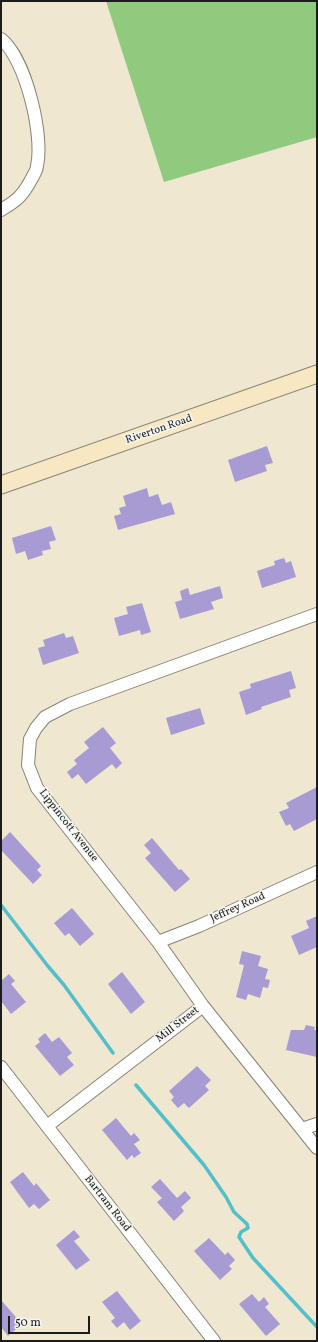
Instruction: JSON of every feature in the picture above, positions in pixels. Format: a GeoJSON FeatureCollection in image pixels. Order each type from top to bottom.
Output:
{"type":"FeatureCollection","features":[{"type":"Feature","properties":{"kind":"main road","name":"Riverton Road"},"geometry":{"type":"LineString","coordinates":[[1,485],[317,374]]}},
{"type":"Feature","properties":{"kind":"street"},"geometry":{"type":"LineString","coordinates":[[1,39],[13,52],[20,65],[34,108],[39,138],[37,167],[24,193],[14,203],[1,210]]}},
{"type":"Feature","properties":{"kind":"street","name":"Lippincott Avenue"},"geometry":{"type":"LineString","coordinates":[[203,1006],[158,942],[37,788],[28,765],[30,739],[36,728],[45,717],[70,704],[317,614]]}},
{"type":"Feature","properties":{"kind":"street","name":"Jeffrey Road"},"geometry":{"type":"LineString","coordinates":[[158,942],[199,926],[317,872]]}},
{"type":"Feature","properties":{"kind":"street","name":"Mill Street"},"geometry":{"type":"LineString","coordinates":[[47,1126],[203,1006],[317,1148]]}},
{"type":"Feature","properties":{"kind":"street","name":"Bartram Road"},"geometry":{"type":"LineString","coordinates":[[1,1067],[214,1341]]}},
{"type":"Feature","properties":{"kind":"street"},"geometry":{"type":"LineString","coordinates":[[302,1129],[317,1124]]}},
{"type":"Feature","properties":{"kind":"green space"},"geometry":{"type":"Polygon","coordinates":[[[106,1],[317,1],[317,137],[164,182],[106,1]]]}},
{"type":"Feature","properties":{"kind":"building"},"geometry":{"type":"Polygon","coordinates":[[[267,446],[273,463],[265,465],[267,471],[235,482],[228,460],[267,446]]]}},
{"type":"Feature","properties":{"kind":"building"},"geometry":{"type":"Polygon","coordinates":[[[147,488],[149,497],[158,494],[162,505],[171,502],[175,514],[118,530],[114,516],[121,514],[119,508],[126,506],[123,496],[147,488]]]}},
{"type":"Feature","properties":{"kind":"building"},"geometry":{"type":"Polygon","coordinates":[[[51,526],[56,540],[49,542],[51,549],[42,551],[43,555],[28,560],[25,551],[16,554],[12,538],[51,526]]]}},
{"type":"Feature","properties":{"kind":"building"},"geometry":{"type":"Polygon","coordinates":[[[284,558],[286,563],[291,561],[296,577],[262,588],[257,571],[275,565],[274,561],[284,558]]]}},
{"type":"Feature","properties":{"kind":"building"},"geometry":{"type":"Polygon","coordinates":[[[220,586],[223,598],[211,602],[214,609],[180,619],[175,602],[182,600],[180,591],[188,588],[190,595],[220,586]]]}},
{"type":"Feature","properties":{"kind":"building"},"geometry":{"type":"Polygon","coordinates":[[[142,603],[151,632],[141,635],[140,630],[119,636],[114,618],[128,614],[126,607],[142,603]]]}},
{"type":"Feature","properties":{"kind":"building"},"geometry":{"type":"Polygon","coordinates":[[[64,633],[66,638],[73,636],[79,653],[43,665],[38,648],[45,646],[43,640],[64,633]]]}},
{"type":"Feature","properties":{"kind":"building"},"geometry":{"type":"Polygon","coordinates":[[[291,671],[296,688],[289,690],[291,697],[261,707],[262,709],[246,715],[239,692],[251,688],[250,684],[291,671]]]}},
{"type":"Feature","properties":{"kind":"building"},"geometry":{"type":"Polygon","coordinates":[[[200,708],[205,724],[171,735],[166,718],[200,708]]]}},
{"type":"Feature","properties":{"kind":"building"},"geometry":{"type":"Polygon","coordinates":[[[103,727],[116,743],[110,748],[122,763],[116,769],[112,764],[86,784],[78,774],[72,779],[67,772],[77,764],[74,760],[89,748],[84,742],[103,727]]]}},
{"type":"Feature","properties":{"kind":"building"},"geometry":{"type":"Polygon","coordinates":[[[317,787],[317,819],[294,831],[290,824],[286,826],[279,812],[289,808],[286,803],[317,787]]]}},
{"type":"Feature","properties":{"kind":"building"},"geometry":{"type":"Polygon","coordinates":[[[10,832],[41,866],[37,870],[42,875],[33,884],[1,850],[1,841],[10,832]]]}},
{"type":"Feature","properties":{"kind":"building"},"geometry":{"type":"Polygon","coordinates":[[[152,838],[179,870],[181,869],[190,879],[175,892],[145,858],[151,853],[144,845],[152,838]]]}},
{"type":"Feature","properties":{"kind":"building"},"geometry":{"type":"Polygon","coordinates":[[[72,908],[94,934],[80,946],[69,933],[65,936],[54,923],[72,908]]]}},
{"type":"Feature","properties":{"kind":"building"},"geometry":{"type":"Polygon","coordinates":[[[317,916],[317,947],[299,955],[291,936],[309,928],[306,921],[317,916]]]}},
{"type":"Feature","properties":{"kind":"building"},"geometry":{"type":"Polygon","coordinates":[[[242,951],[261,956],[258,966],[268,969],[265,979],[270,980],[268,988],[263,987],[260,998],[248,994],[246,1000],[236,997],[244,965],[239,964],[242,951]]]}},
{"type":"Feature","properties":{"kind":"building"},"geometry":{"type":"Polygon","coordinates":[[[122,972],[145,1002],[131,1014],[108,984],[122,972]]]}},
{"type":"Feature","properties":{"kind":"building"},"geometry":{"type":"Polygon","coordinates":[[[9,974],[15,981],[11,984],[26,1002],[11,1014],[1,1001],[1,981],[9,974]]]}},
{"type":"Feature","properties":{"kind":"building"},"geometry":{"type":"Polygon","coordinates":[[[306,1025],[315,1027],[314,1030],[317,1030],[317,1057],[286,1050],[291,1030],[304,1030],[306,1025]]]}},
{"type":"Feature","properties":{"kind":"building"},"geometry":{"type":"Polygon","coordinates":[[[45,1033],[52,1042],[59,1037],[72,1053],[67,1057],[74,1065],[60,1076],[35,1046],[40,1042],[38,1039],[45,1033]]]}},
{"type":"Feature","properties":{"kind":"building"},"geometry":{"type":"Polygon","coordinates":[[[197,1066],[211,1080],[205,1086],[209,1090],[189,1108],[184,1103],[178,1108],[171,1100],[174,1097],[169,1091],[197,1066]]]}},
{"type":"Feature","properties":{"kind":"building"},"geometry":{"type":"Polygon","coordinates":[[[116,1118],[131,1136],[134,1133],[140,1140],[134,1144],[141,1153],[134,1158],[132,1155],[127,1160],[102,1130],[116,1118]]]}},
{"type":"Feature","properties":{"kind":"building"},"geometry":{"type":"Polygon","coordinates":[[[23,1172],[34,1186],[36,1183],[50,1200],[39,1209],[34,1204],[29,1208],[10,1182],[23,1172]]]}},
{"type":"Feature","properties":{"kind":"building"},"geometry":{"type":"Polygon","coordinates":[[[160,1179],[177,1198],[185,1191],[191,1198],[181,1207],[184,1211],[174,1221],[157,1202],[162,1198],[151,1187],[160,1179]]]}},
{"type":"Feature","properties":{"kind":"building"},"geometry":{"type":"Polygon","coordinates":[[[74,1230],[80,1237],[74,1241],[90,1260],[76,1270],[56,1245],[74,1230]]]}},
{"type":"Feature","properties":{"kind":"building"},"geometry":{"type":"Polygon","coordinates":[[[209,1238],[225,1255],[228,1252],[235,1260],[229,1266],[232,1269],[220,1280],[194,1251],[209,1238]]]}},
{"type":"Feature","properties":{"kind":"building"},"geometry":{"type":"Polygon","coordinates":[[[117,1291],[141,1321],[130,1330],[124,1322],[117,1328],[111,1321],[115,1318],[102,1302],[117,1291]]]}},
{"type":"Feature","properties":{"kind":"building"},"geometry":{"type":"Polygon","coordinates":[[[252,1294],[259,1302],[264,1297],[269,1304],[265,1307],[280,1324],[266,1336],[239,1304],[252,1294]]]}},
{"type":"Feature","properties":{"kind":"building"},"geometry":{"type":"Polygon","coordinates":[[[1,1300],[22,1324],[8,1336],[1,1327],[1,1300]]]}},
{"type":"Feature","properties":{"kind":"waterway"},"geometry":{"type":"LineString","coordinates":[[1,905],[64,985],[113,1053]]}},
{"type":"Feature","properties":{"kind":"waterway"},"geometry":{"type":"LineString","coordinates":[[136,1085],[204,1165],[226,1197],[234,1212],[247,1224],[248,1228],[241,1232],[239,1237],[253,1258],[317,1327]]}}]}
